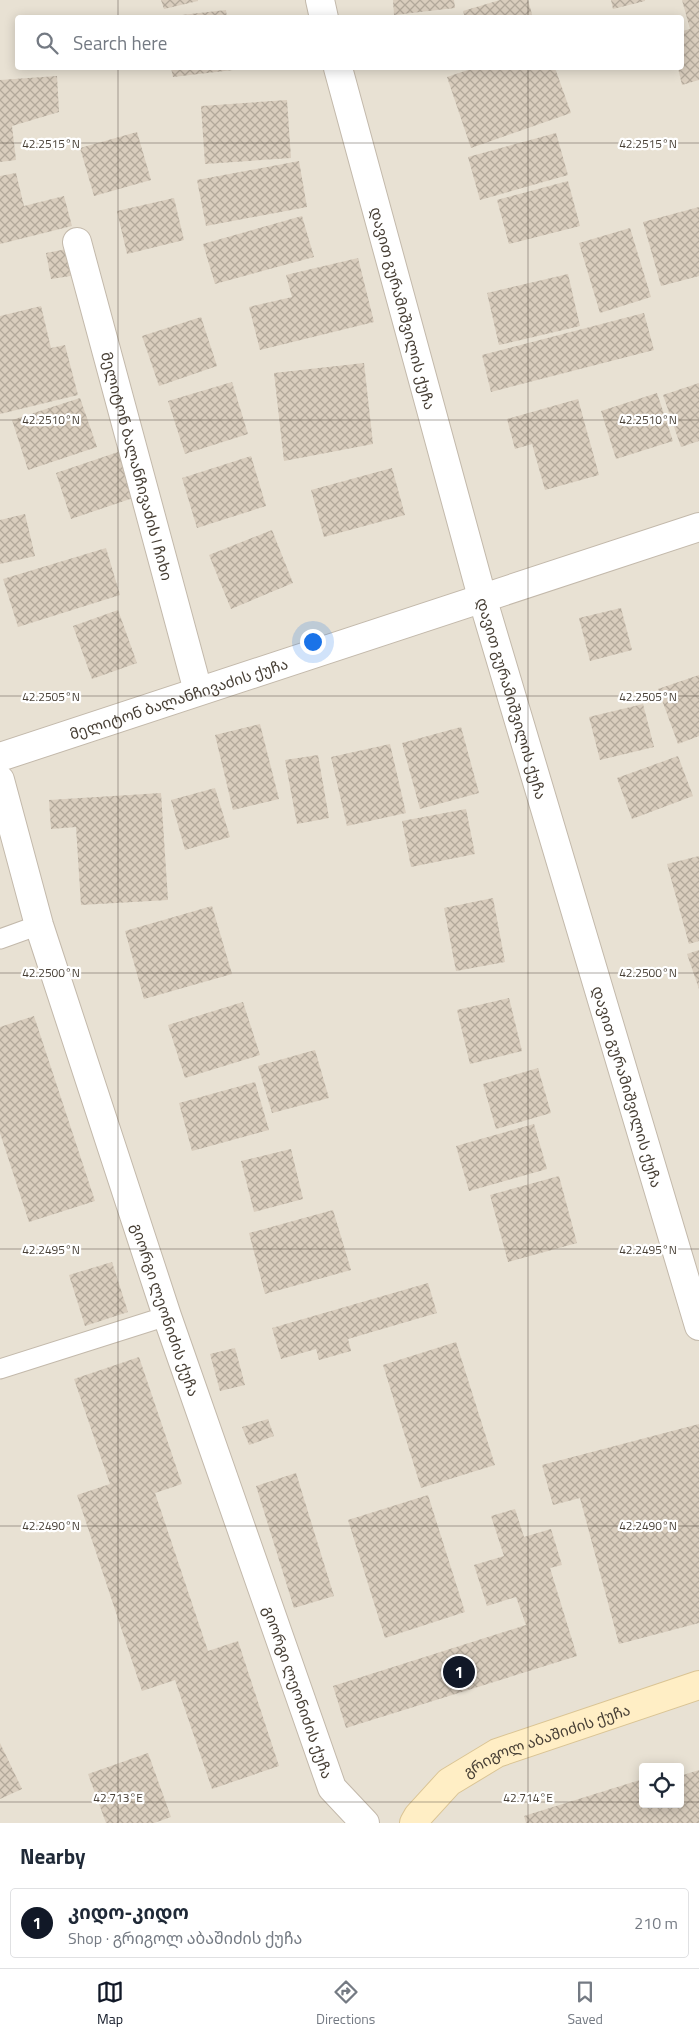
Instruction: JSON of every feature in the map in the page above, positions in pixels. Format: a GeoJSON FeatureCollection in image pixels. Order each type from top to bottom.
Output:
{"type":"FeatureCollection","features":[{"type":"Feature","properties":{"kind":"street"},"geometry":{"type":"LineString","coordinates":[[320,0],[323,15]]}},
{"type":"Feature","properties":{"kind":"street","name":"დავით გურამიშვილის ქუჩა"},"geometry":{"type":"LineString","coordinates":[[339,70],[482,597],[699,1326]]}},
{"type":"Feature","properties":{"kind":"street","name":"მელიტონ ბალანჩივაძის I ჩიხი"},"geometry":{"type":"LineString","coordinates":[[77,242],[198,691]]}},
{"type":"Feature","properties":{"kind":"street","name":"მელიტონ ბალანჩივაძის ქუჩა"},"geometry":{"type":"LineString","coordinates":[[0,757],[699,527]]}},
{"type":"Feature","properties":{"kind":"street","name":"გიორგი ლეონიძის ქუჩა"},"geometry":{"type":"LineString","coordinates":[[0,780],[40,925],[167,1316],[332,1788],[365,1823]]}},
{"type":"Feature","properties":{"kind":"street","name":"გრიგოლ აბაშიძის ქუჩა"},"geometry":{"type":"LineString","coordinates":[[414,1823],[418,1816],[449,1782],[497,1753],[699,1685]]}},
{"type":"Feature","properties":{"kind":"lane"},"geometry":{"type":"LineString","coordinates":[[0,938],[40,925]]}},
{"type":"Feature","properties":{"kind":"lane"},"geometry":{"type":"LineString","coordinates":[[0,1369],[167,1316]]}},
{"type":"Feature","properties":{"kind":"shaded area"},"geometry":{"type":"Polygon","coordinates":[[[0,0],[699,0],[699,1823],[0,1823],[0,0]]]}},
{"type":"Feature","properties":{"kind":"building"},"geometry":{"type":"Polygon","coordinates":[[[161,0],[198,0],[198,1],[164,9],[161,0]]]}},
{"type":"Feature","properties":{"kind":"building"},"geometry":{"type":"Polygon","coordinates":[[[393,0],[454,0],[455,8],[394,15],[393,0]]]}},
{"type":"Feature","properties":{"kind":"building"},"geometry":{"type":"Polygon","coordinates":[[[500,0],[528,0],[532,15],[464,15],[463,11],[500,0]]]}},
{"type":"Feature","properties":{"kind":"building"},"geometry":{"type":"Polygon","coordinates":[[[611,0],[645,0],[645,1],[613,9],[611,0]]]}},
{"type":"Feature","properties":{"kind":"building"},"geometry":{"type":"Polygon","coordinates":[[[682,0],[699,0],[699,80],[682,85],[678,70],[684,70],[684,30],[690,29],[682,0]]]}},
{"type":"Feature","properties":{"kind":"building"},"geometry":{"type":"Polygon","coordinates":[[[226,10],[227,15],[182,15],[226,10]]]}},
{"type":"Feature","properties":{"kind":"building"},"geometry":{"type":"Polygon","coordinates":[[[171,70],[233,70],[173,77],[171,70]]]}},
{"type":"Feature","properties":{"kind":"building"},"geometry":{"type":"Polygon","coordinates":[[[468,70],[556,70],[571,113],[471,148],[447,77],[468,70]]]}},
{"type":"Feature","properties":{"kind":"building"},"geometry":{"type":"Polygon","coordinates":[[[57,76],[59,112],[12,126],[16,160],[0,162],[0,80],[57,76]]]}},
{"type":"Feature","properties":{"kind":"building"},"geometry":{"type":"Polygon","coordinates":[[[287,100],[291,158],[205,164],[201,106],[287,100]]]}},
{"type":"Feature","properties":{"kind":"building"},"geometry":{"type":"Polygon","coordinates":[[[137,132],[151,180],[94,196],[80,148],[137,132]]]}},
{"type":"Feature","properties":{"kind":"building"},"geometry":{"type":"Polygon","coordinates":[[[556,133],[568,175],[480,200],[468,157],[556,133]]]}},
{"type":"Feature","properties":{"kind":"building"},"geometry":{"type":"Polygon","coordinates":[[[299,161],[307,207],[206,226],[197,180],[299,161]]]}},
{"type":"Feature","properties":{"kind":"building"},"geometry":{"type":"Polygon","coordinates":[[[16,173],[24,206],[64,196],[72,226],[0,244],[0,176],[16,173]]]}},
{"type":"Feature","properties":{"kind":"building"},"geometry":{"type":"Polygon","coordinates":[[[568,181],[580,226],[509,244],[497,200],[568,181]]]}},
{"type":"Feature","properties":{"kind":"building"},"geometry":{"type":"Polygon","coordinates":[[[174,198],[184,240],[127,254],[117,211],[174,198]]]}},
{"type":"Feature","properties":{"kind":"building"},"geometry":{"type":"Polygon","coordinates":[[[699,207],[699,276],[661,286],[643,222],[699,207]]]}},
{"type":"Feature","properties":{"kind":"building"},"geometry":{"type":"Polygon","coordinates":[[[302,216],[314,257],[215,284],[203,244],[302,216]]]}},
{"type":"Feature","properties":{"kind":"building"},"geometry":{"type":"Polygon","coordinates":[[[630,228],[651,297],[600,313],[579,243],[630,228]]]}},
{"type":"Feature","properties":{"kind":"building"},"geometry":{"type":"Polygon","coordinates":[[[72,248],[77,275],[51,279],[46,253],[72,248]]]}},
{"type":"Feature","properties":{"kind":"building"},"geometry":{"type":"Polygon","coordinates":[[[358,258],[374,322],[260,350],[249,307],[292,297],[286,275],[358,258]]]}},
{"type":"Feature","properties":{"kind":"building"},"geometry":{"type":"Polygon","coordinates":[[[568,274],[580,326],[499,345],[487,293],[568,274]]]}},
{"type":"Feature","properties":{"kind":"building"},"geometry":{"type":"Polygon","coordinates":[[[41,306],[51,348],[65,345],[78,395],[0,414],[0,316],[41,306]]]}},
{"type":"Feature","properties":{"kind":"building"},"geometry":{"type":"Polygon","coordinates":[[[644,313],[654,350],[491,392],[482,355],[644,313]]]}},
{"type":"Feature","properties":{"kind":"building"},"geometry":{"type":"Polygon","coordinates":[[[201,317],[217,366],[159,386],[142,336],[201,317]]]}},
{"type":"Feature","properties":{"kind":"building"},"geometry":{"type":"Polygon","coordinates":[[[364,363],[373,444],[284,461],[274,373],[364,363]]]}},
{"type":"Feature","properties":{"kind":"building"},"geometry":{"type":"Polygon","coordinates":[[[232,382],[248,434],[185,454],[168,401],[232,382]]]}},
{"type":"Feature","properties":{"kind":"building"},"geometry":{"type":"Polygon","coordinates":[[[699,383],[699,441],[681,447],[663,395],[699,383]]]}},
{"type":"Feature","properties":{"kind":"building"},"geometry":{"type":"Polygon","coordinates":[[[657,393],[673,441],[616,459],[601,411],[657,393]]]}},
{"type":"Feature","properties":{"kind":"building"},"geometry":{"type":"Polygon","coordinates":[[[80,398],[97,447],[28,470],[12,420],[80,398]]]}},
{"type":"Feature","properties":{"kind":"building"},"geometry":{"type":"Polygon","coordinates":[[[578,399],[599,475],[545,490],[532,444],[515,449],[507,419],[578,399]]]}},
{"type":"Feature","properties":{"kind":"building"},"geometry":{"type":"Polygon","coordinates":[[[118,452],[133,498],[71,519],[56,473],[118,452]]]}},
{"type":"Feature","properties":{"kind":"building"},"geometry":{"type":"Polygon","coordinates":[[[251,456],[266,506],[197,528],[182,478],[251,456]]]}},
{"type":"Feature","properties":{"kind":"building"},"geometry":{"type":"Polygon","coordinates":[[[392,468],[405,515],[324,537],[311,490],[392,468]]]}},
{"type":"Feature","properties":{"kind":"building"},"geometry":{"type":"Polygon","coordinates":[[[25,514],[35,556],[0,564],[0,520],[25,514]]]}},
{"type":"Feature","properties":{"kind":"building"},"geometry":{"type":"Polygon","coordinates":[[[272,530],[293,583],[231,609],[209,555],[272,530]]]}},
{"type":"Feature","properties":{"kind":"building"},"geometry":{"type":"Polygon","coordinates":[[[106,548],[120,595],[18,627],[3,579],[106,548]]]}},
{"type":"Feature","properties":{"kind":"building"},"geometry":{"type":"Polygon","coordinates":[[[621,608],[632,650],[590,661],[579,618],[621,608]]]}},
{"type":"Feature","properties":{"kind":"building"},"geometry":{"type":"Polygon","coordinates":[[[118,610],[137,663],[92,679],[73,626],[118,610]]]}},
{"type":"Feature","properties":{"kind":"building"},"geometry":{"type":"Polygon","coordinates":[[[699,675],[699,736],[678,744],[658,689],[699,675]]]}},
{"type":"Feature","properties":{"kind":"building"},"geometry":{"type":"Polygon","coordinates":[[[643,704],[654,747],[600,760],[589,717],[643,704]]]}},
{"type":"Feature","properties":{"kind":"building"},"geometry":{"type":"Polygon","coordinates":[[[260,724],[279,799],[233,810],[215,735],[260,724]]]}},
{"type":"Feature","properties":{"kind":"building"},"geometry":{"type":"Polygon","coordinates":[[[461,727],[479,793],[420,809],[402,743],[461,727]]]}},
{"type":"Feature","properties":{"kind":"building"},"geometry":{"type":"Polygon","coordinates":[[[390,744],[406,813],[347,826],[331,757],[390,744]]]}},
{"type":"Feature","properties":{"kind":"building"},"geometry":{"type":"Polygon","coordinates":[[[318,755],[329,818],[297,824],[285,760],[318,755]]]}},
{"type":"Feature","properties":{"kind":"building"},"geometry":{"type":"Polygon","coordinates":[[[678,756],[693,796],[632,819],[617,778],[678,756]]]}},
{"type":"Feature","properties":{"kind":"building"},"geometry":{"type":"Polygon","coordinates":[[[215,788],[230,837],[185,850],[171,800],[215,788]]]}},
{"type":"Feature","properties":{"kind":"building"},"geometry":{"type":"Polygon","coordinates":[[[161,793],[168,900],[81,905],[76,827],[51,829],[49,800],[161,793]]]}},
{"type":"Feature","properties":{"kind":"building"},"geometry":{"type":"Polygon","coordinates":[[[466,809],[475,854],[411,867],[402,821],[466,809]]]}},
{"type":"Feature","properties":{"kind":"building"},"geometry":{"type":"Polygon","coordinates":[[[699,856],[699,941],[689,944],[667,864],[699,856]]]}},
{"type":"Feature","properties":{"kind":"building"},"geometry":{"type":"Polygon","coordinates":[[[493,898],[505,962],[456,971],[444,908],[493,898]]]}},
{"type":"Feature","properties":{"kind":"building"},"geometry":{"type":"Polygon","coordinates":[[[212,906],[232,974],[144,999],[125,931],[212,906]]]}},
{"type":"Feature","properties":{"kind":"building"},"geometry":{"type":"Polygon","coordinates":[[[699,950],[699,989],[687,954],[699,950]]]}},
{"type":"Feature","properties":{"kind":"building"},"geometry":{"type":"Polygon","coordinates":[[[509,998],[522,1051],[470,1064],[457,1010],[509,998]]]}},
{"type":"Feature","properties":{"kind":"building"},"geometry":{"type":"Polygon","coordinates":[[[243,1002],[260,1055],[185,1078],[168,1025],[243,1002]]]}},
{"type":"Feature","properties":{"kind":"building"},"geometry":{"type":"Polygon","coordinates":[[[34,1016],[95,1201],[29,1222],[0,1133],[0,1027],[34,1016]]]}},
{"type":"Feature","properties":{"kind":"building"},"geometry":{"type":"Polygon","coordinates":[[[315,1050],[329,1098],[272,1113],[258,1066],[315,1050]]]}},
{"type":"Feature","properties":{"kind":"building"},"geometry":{"type":"Polygon","coordinates":[[[538,1068],[551,1113],[496,1129],[483,1084],[538,1068]]]}},
{"type":"Feature","properties":{"kind":"building"},"geometry":{"type":"Polygon","coordinates":[[[255,1082],[269,1130],[192,1151],[179,1103],[255,1082]]]}},
{"type":"Feature","properties":{"kind":"building"},"geometry":{"type":"Polygon","coordinates":[[[534,1124],[547,1169],[469,1191],[456,1146],[534,1124]]]}},
{"type":"Feature","properties":{"kind":"building"},"geometry":{"type":"Polygon","coordinates":[[[291,1149],[303,1199],[254,1212],[241,1161],[291,1149]]]}},
{"type":"Feature","properties":{"kind":"building"},"geometry":{"type":"Polygon","coordinates":[[[559,1176],[577,1243],[508,1262],[490,1195],[559,1176]]]}},
{"type":"Feature","properties":{"kind":"building"},"geometry":{"type":"Polygon","coordinates":[[[333,1210],[351,1270],[265,1294],[249,1233],[333,1210]]]}},
{"type":"Feature","properties":{"kind":"building"},"geometry":{"type":"Polygon","coordinates":[[[112,1262],[128,1312],[85,1326],[69,1275],[112,1262]]]}},
{"type":"Feature","properties":{"kind":"building"},"geometry":{"type":"Polygon","coordinates":[[[428,1283],[437,1313],[348,1339],[351,1351],[319,1360],[316,1349],[281,1359],[272,1328],[428,1283]]]}},
{"type":"Feature","properties":{"kind":"building"},"geometry":{"type":"Polygon","coordinates":[[[456,1342],[495,1465],[421,1488],[383,1365],[456,1342]]]}},
{"type":"Feature","properties":{"kind":"building"},"geometry":{"type":"Polygon","coordinates":[[[235,1348],[245,1385],[220,1391],[210,1354],[235,1348]]]}},
{"type":"Feature","properties":{"kind":"building"},"geometry":{"type":"Polygon","coordinates":[[[139,1357],[182,1484],[155,1493],[208,1651],[238,1641],[279,1766],[212,1789],[175,1680],[142,1691],[77,1495],[110,1484],[74,1379],[139,1357]]]}},
{"type":"Feature","properties":{"kind":"building"},"geometry":{"type":"Polygon","coordinates":[[[268,1419],[274,1436],[249,1445],[242,1427],[268,1419]]]}},
{"type":"Feature","properties":{"kind":"building"},"geometry":{"type":"Polygon","coordinates":[[[699,1424],[699,1623],[619,1644],[580,1498],[553,1505],[542,1465],[699,1424]]]}},
{"type":"Feature","properties":{"kind":"building"},"geometry":{"type":"Polygon","coordinates":[[[296,1473],[334,1596],[294,1608],[256,1486],[296,1473]]]}},
{"type":"Feature","properties":{"kind":"building"},"geometry":{"type":"Polygon","coordinates":[[[428,1495],[465,1612],[385,1638],[348,1520],[428,1495]]]}},
{"type":"Feature","properties":{"kind":"building"},"geometry":{"type":"Polygon","coordinates":[[[515,1509],[524,1537],[551,1529],[562,1565],[550,1568],[577,1656],[346,1728],[333,1686],[526,1625],[516,1597],[487,1606],[474,1565],[504,1556],[491,1516],[515,1509]]]}},
{"type":"Feature","properties":{"kind":"building"},"geometry":{"type":"Polygon","coordinates":[[[0,1743],[22,1789],[0,1799],[0,1743]]]}},
{"type":"Feature","properties":{"kind":"building"},"geometry":{"type":"Polygon","coordinates":[[[148,1753],[171,1817],[154,1823],[106,1823],[88,1774],[148,1753]]]}},
{"type":"Feature","properties":{"kind":"building"},"geometry":{"type":"Polygon","coordinates":[[[699,1770],[699,1823],[526,1823],[524,1816],[639,1780],[639,1808],[684,1808],[684,1775],[699,1770]]]}},
{"type":"Feature","properties":{"kind":"place","name":"კიდო-კიდო"},"geometry":{"type":"Point","coordinates":[459,1672]}}]}
